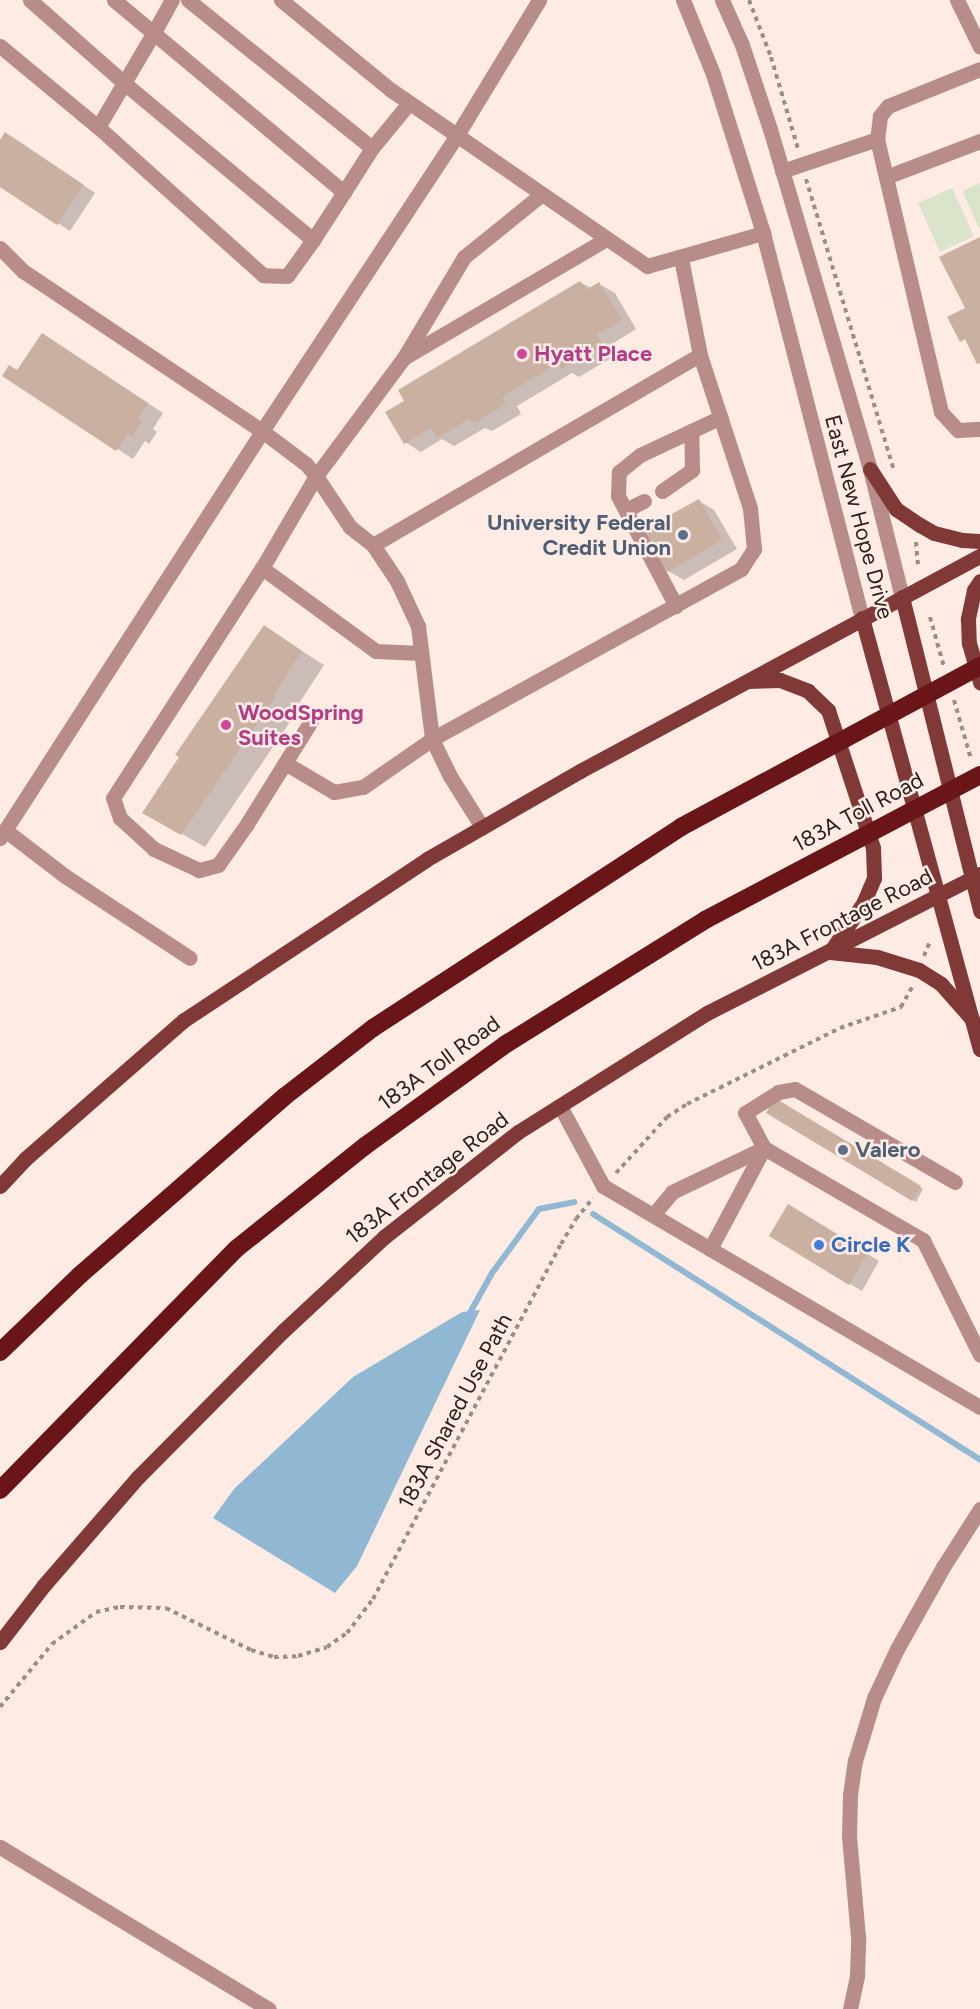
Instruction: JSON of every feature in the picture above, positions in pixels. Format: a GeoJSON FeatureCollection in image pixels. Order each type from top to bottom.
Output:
{"type":"FeatureCollection","features":[{"type":"Feature","properties":{"kind":"highway"},"geometry":{"type":"LineString","coordinates":[[0,1352],[80,1275],[284,1097],[364,1035],[681,827],[980,666]]}},
{"type":"Feature","properties":{"kind":"highway","name":"183A Toll Road"},"geometry":{"type":"LineString","coordinates":[[0,1490],[236,1249],[365,1146],[506,1044],[705,920],[977,772]]}},
{"type":"Feature","properties":{"kind":"main road"},"geometry":{"type":"LineString","coordinates":[[870,469],[896,508],[920,525],[934,532],[980,541]]}},
{"type":"Feature","properties":{"kind":"main road"},"geometry":{"type":"LineString","coordinates":[[0,1186],[25,1159],[184,1020],[427,859],[745,681],[980,556]]}},
{"type":"Feature","properties":{"kind":"main road"},"geometry":{"type":"LineString","coordinates":[[980,581],[974,590],[968,619],[969,643],[980,682]]}},
{"type":"Feature","properties":{"kind":"main road","name":"East New Hope Drive"},"geometry":{"type":"LineString","coordinates":[[902,597],[975,876],[980,912]]}},
{"type":"Feature","properties":{"kind":"main road","name":"East New Hope Drive"},"geometry":{"type":"LineString","coordinates":[[862,618],[980,1049]]}},
{"type":"Feature","properties":{"kind":"main road"},"geometry":{"type":"LineString","coordinates":[[745,681],[780,680],[808,690],[828,710],[873,848],[874,878],[864,902],[830,951],[877,957],[919,970],[941,984],[972,1019]]}},
{"type":"Feature","properties":{"kind":"main road","name":"183A Frontage Road"},"geometry":{"type":"LineString","coordinates":[[0,1642],[44,1585],[138,1477],[283,1331],[384,1237],[518,1132],[707,1013],[939,897],[975,876]]}},
{"type":"Feature","properties":{"kind":"street"},"geometry":{"type":"LineString","coordinates":[[30,0],[124,83],[313,240]]}},
{"type":"Feature","properties":{"kind":"street"},"geometry":{"type":"LineString","coordinates":[[114,0],[344,192]]}},
{"type":"Feature","properties":{"kind":"street"},"geometry":{"type":"LineString","coordinates":[[98,127],[172,0]]}},
{"type":"Feature","properties":{"kind":"street"},"geometry":{"type":"LineString","coordinates":[[188,0],[372,148]]}},
{"type":"Feature","properties":{"kind":"street"},"geometry":{"type":"LineString","coordinates":[[281,0],[409,103],[647,266],[763,233]]}},
{"type":"Feature","properties":{"kind":"street"},"geometry":{"type":"LineString","coordinates":[[190,958],[2,834],[262,431],[457,135],[539,0]]}},
{"type":"Feature","properties":{"kind":"street","name":"East New Hope Drive"},"geometry":{"type":"LineString","coordinates":[[683,0],[713,74],[763,233],[862,618]]}},
{"type":"Feature","properties":{"kind":"street","name":"East New Hope Drive"},"geometry":{"type":"LineString","coordinates":[[722,0],[742,45],[783,171],[870,469],[902,597]]}},
{"type":"Feature","properties":{"kind":"street"},"geometry":{"type":"LineString","coordinates":[[957,0],[980,47]]}},
{"type":"Feature","properties":{"kind":"street"},"geometry":{"type":"LineString","coordinates":[[0,46],[98,127],[263,275],[287,276],[372,148],[409,103]]}},
{"type":"Feature","properties":{"kind":"street"},"geometry":{"type":"LineString","coordinates":[[980,69],[888,106],[879,116],[877,139],[941,412],[958,429],[980,429]]}},
{"type":"Feature","properties":{"kind":"street"},"geometry":{"type":"LineString","coordinates":[[783,171],[877,139]]}},
{"type":"Feature","properties":{"kind":"street"},"geometry":{"type":"LineString","coordinates":[[886,177],[980,141]]}},
{"type":"Feature","properties":{"kind":"street"},"geometry":{"type":"LineString","coordinates":[[311,721],[218,865],[199,870],[154,849],[120,818],[113,798],[262,568],[316,476],[403,359],[464,258],[542,194]]}},
{"type":"Feature","properties":{"kind":"street"},"geometry":{"type":"LineString","coordinates":[[403,359],[606,238]]}},
{"type":"Feature","properties":{"kind":"street"},"geometry":{"type":"LineString","coordinates":[[0,248],[23,271],[41,284],[262,431],[306,464],[316,476],[350,527],[373,545],[397,581],[417,626],[432,739],[450,777],[482,827]]}},
{"type":"Feature","properties":{"kind":"street"},"geometry":{"type":"LineString","coordinates":[[285,763],[334,792],[363,787],[432,739],[741,569],[754,549],[750,508],[700,355],[681,258]]}},
{"type":"Feature","properties":{"kind":"street"},"geometry":{"type":"LineString","coordinates":[[373,545],[700,355]]}},
{"type":"Feature","properties":{"kind":"street"},"geometry":{"type":"LineString","coordinates":[[676,606],[618,496],[619,472],[640,455],[721,417]]}},
{"type":"Feature","properties":{"kind":"street"},"geometry":{"type":"LineString","coordinates":[[662,491],[692,470],[691,431]]}},
{"type":"Feature","properties":{"kind":"street"},"geometry":{"type":"LineString","coordinates":[[626,510],[644,501]]}},
{"type":"Feature","properties":{"kind":"street"},"geometry":{"type":"LineString","coordinates":[[262,568],[376,651],[421,653]]}},
{"type":"Feature","properties":{"kind":"street"},"geometry":{"type":"LineString","coordinates":[[956,1182],[795,1089],[778,1092],[745,1113],[764,1148],[923,1240],[980,1356]]}},
{"type":"Feature","properties":{"kind":"street"},"geometry":{"type":"LineString","coordinates":[[560,1106],[603,1186],[980,1407]]}},
{"type":"Feature","properties":{"kind":"street"},"geometry":{"type":"LineString","coordinates":[[653,1215],[672,1192],[764,1148]]}},
{"type":"Feature","properties":{"kind":"street"},"geometry":{"type":"LineString","coordinates":[[710,1249],[764,1148]]}},
{"type":"Feature","properties":{"kind":"street"},"geometry":{"type":"LineString","coordinates":[[850,2009],[856,1975],[858,1937],[849,1837],[850,1795],[855,1761],[874,1698],[897,1649],[943,1567],[980,1509]]}},
{"type":"Feature","properties":{"kind":"street"},"geometry":{"type":"LineString","coordinates":[[0,1847],[269,2009]]}},
{"type":"Feature","properties":{"kind":"path"},"geometry":{"type":"LineString","coordinates":[[749,0],[771,57],[896,477]]}},
{"type":"Feature","properties":{"kind":"path"},"geometry":{"type":"LineString","coordinates":[[915,536],[918,566]]}},
{"type":"Feature","properties":{"kind":"path"},"geometry":{"type":"LineString","coordinates":[[930,617],[946,671]]}},
{"type":"Feature","properties":{"kind":"path"},"geometry":{"type":"LineString","coordinates":[[952,693],[977,772]]}},
{"type":"Feature","properties":{"kind":"path"},"geometry":{"type":"LineString","coordinates":[[923,960],[930,941]]}},
{"type":"Feature","properties":{"kind":"path","name":"183A Shared Use Path"},"geometry":{"type":"LineString","coordinates":[[0,1707],[52,1644],[96,1612],[120,1607],[166,1608],[250,1650],[274,1656],[298,1656],[327,1647],[347,1634],[373,1599],[576,1219],[603,1186],[667,1117],[687,1104],[840,1028],[901,1007],[915,981]]}},
{"type":"Feature","properties":{"kind":"green space"},"geometry":{"type":"Polygon","coordinates":[[[980,183],[980,228],[979,228],[962,191],[980,183]]]}},
{"type":"Feature","properties":{"kind":"green space"},"geometry":{"type":"Polygon","coordinates":[[[952,188],[974,236],[940,252],[918,203],[952,188]]]}},
{"type":"Feature","properties":{"kind":"water"},"geometry":{"type":"Polygon","coordinates":[[[480,1310],[357,1566],[335,1593],[213,1518],[234,1489],[353,1377],[462,1312],[480,1310]]]}},
{"type":"Feature","properties":{"kind":"building"},"geometry":{"type":"Polygon","coordinates":[[[5,132],[84,185],[57,225],[0,187],[0,140],[5,132]]]}},
{"type":"Feature","properties":{"kind":"building"},"geometry":{"type":"Polygon","coordinates":[[[980,237],[980,363],[977,364],[965,339],[960,342],[947,317],[965,308],[939,257],[980,237]]]}},
{"type":"Feature","properties":{"kind":"building","name":"Hyatt Place"},"geometry":{"type":"Polygon","coordinates":[[[580,281],[586,290],[599,282],[622,320],[597,335],[603,345],[562,369],[558,363],[502,397],[506,404],[475,423],[469,419],[437,438],[431,428],[404,444],[385,412],[404,401],[398,390],[580,281]]]}},
{"type":"Feature","properties":{"kind":"building"},"geometry":{"type":"Polygon","coordinates":[[[42,333],[148,403],[138,418],[142,421],[132,436],[128,433],[116,451],[2,376],[9,365],[17,370],[42,333]]]}},
{"type":"Feature","properties":{"kind":"building","name":"University Federal Credit Union"},"geometry":{"type":"Polygon","coordinates":[[[699,499],[722,540],[667,572],[643,530],[699,499]]]}},
{"type":"Feature","properties":{"kind":"building","name":"WoodSpring Suites"},"geometry":{"type":"Polygon","coordinates":[[[264,625],[302,651],[274,694],[276,696],[181,835],[142,813],[179,757],[175,755],[264,625]]]}},
{"type":"Feature","properties":{"kind":"building","name":"Valero"},"geometry":{"type":"Polygon","coordinates":[[[775,1098],[921,1186],[912,1201],[766,1113],[775,1098]]]}},
{"type":"Feature","properties":{"kind":"building","name":"Circle K"},"geometry":{"type":"Polygon","coordinates":[[[788,1204],[868,1253],[849,1285],[769,1236],[788,1204]]]}},
{"type":"Feature","properties":{"kind":"waterway"},"geometry":{"type":"LineString","coordinates":[[467,1318],[492,1273],[539,1209],[574,1202]]}},
{"type":"Feature","properties":{"kind":"waterway"},"geometry":{"type":"LineString","coordinates":[[593,1214],[980,1460]]}},
{"type":"Feature","properties":{"kind":"place","name":"Hyatt Place"},"geometry":{"type":"Point","coordinates":[522,354]}},
{"type":"Feature","properties":{"kind":"place","name":"University Federal Credit Union"},"geometry":{"type":"Point","coordinates":[683,535]}},
{"type":"Feature","properties":{"kind":"place","name":"WoodSpring Suites"},"geometry":{"type":"Point","coordinates":[226,725]}},
{"type":"Feature","properties":{"kind":"place","name":"Valero"},"geometry":{"type":"Point","coordinates":[843,1150]}},
{"type":"Feature","properties":{"kind":"place","name":"Circle K"},"geometry":{"type":"Point","coordinates":[819,1245]}}]}
